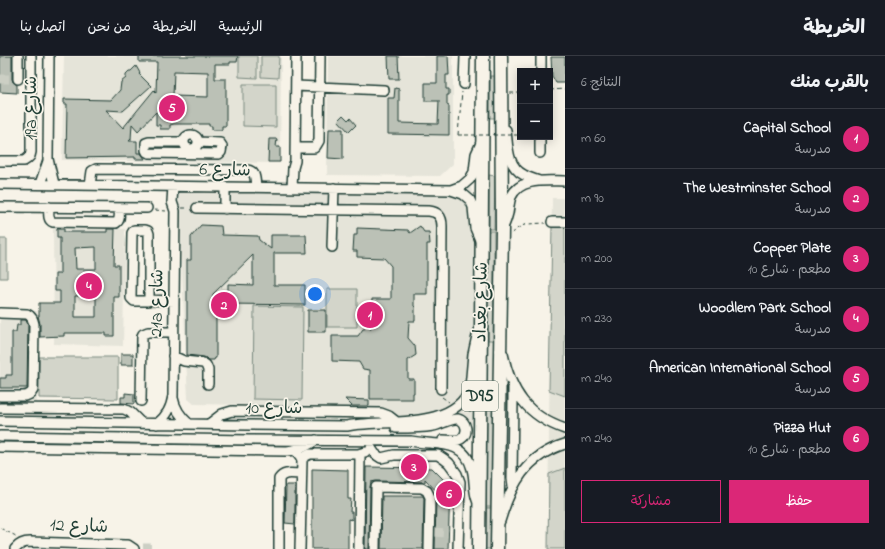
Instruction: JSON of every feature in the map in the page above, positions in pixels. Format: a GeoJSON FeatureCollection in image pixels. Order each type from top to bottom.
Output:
{"type":"FeatureCollection","features":[{"type":"Feature","properties":{"kind":"main road","name":"شارع بغداد"},"geometry":{"type":"LineString","coordinates":[[479,549],[483,140],[482,56]]}},
{"type":"Feature","properties":{"kind":"main road","name":"شارع بغداد"},"geometry":{"type":"LineString","coordinates":[[498,549],[502,229],[501,56]]}},
{"type":"Feature","properties":{"kind":"street"},"geometry":{"type":"LineString","coordinates":[[18,56],[18,79],[31,79]]}},
{"type":"Feature","properties":{"kind":"street"},"geometry":{"type":"LineString","coordinates":[[0,161],[24,161],[30,156],[31,56]]}},
{"type":"Feature","properties":{"kind":"street","name":"19a شارع"},"geometry":{"type":"LineString","coordinates":[[49,56],[48,161],[54,184]]}},
{"type":"Feature","properties":{"kind":"street"},"geometry":{"type":"LineString","coordinates":[[296,56],[296,148],[293,168],[296,188]]}},
{"type":"Feature","properties":{"kind":"street"},"geometry":{"type":"LineString","coordinates":[[296,148],[311,148],[316,146],[319,141],[320,56]]}},
{"type":"Feature","properties":{"kind":"street"},"geometry":{"type":"LineString","coordinates":[[464,84],[465,56]]}},
{"type":"Feature","properties":{"kind":"street"},"geometry":{"type":"LineString","coordinates":[[541,56],[541,68]]}},
{"type":"Feature","properties":{"kind":"street"},"geometry":{"type":"LineString","coordinates":[[296,86],[384,90]]}},
{"type":"Feature","properties":{"kind":"street"},"geometry":{"type":"LineString","coordinates":[[502,92],[510,160],[521,173],[539,181]]}},
{"type":"Feature","properties":{"kind":"street"},"geometry":{"type":"LineString","coordinates":[[31,128],[48,129]]}},
{"type":"Feature","properties":{"kind":"street"},"geometry":{"type":"LineString","coordinates":[[191,170],[190,152],[185,147],[184,142],[186,136],[191,134],[196,137],[199,142]]}},
{"type":"Feature","properties":{"kind":"street","name":"شارع 6"},"geometry":{"type":"LineString","coordinates":[[451,190],[462,186],[470,179],[474,172],[476,154],[483,140]]}},
{"type":"Feature","properties":{"kind":"street"},"geometry":{"type":"LineString","coordinates":[[540,140],[540,154]]}},
{"type":"Feature","properties":{"kind":"street"},"geometry":{"type":"LineString","coordinates":[[184,142],[149,142],[146,144],[146,151],[148,153],[190,152],[219,154],[221,152],[222,146],[220,143],[199,142]]}},
{"type":"Feature","properties":{"kind":"street"},"geometry":{"type":"LineString","coordinates":[[190,152],[197,147],[199,142]]}},
{"type":"Feature","properties":{"kind":"street","name":"19a شارع"},"geometry":{"type":"LineString","coordinates":[[40,184],[48,161]]}},
{"type":"Feature","properties":{"kind":"street"},"geometry":{"type":"LineString","coordinates":[[90,185],[92,172],[96,169],[250,170],[254,174],[256,187]]}},
{"type":"Feature","properties":{"kind":"street"},"geometry":{"type":"LineString","coordinates":[[502,229],[507,218],[509,202],[513,194],[519,188],[523,185],[539,181],[565,181]]}},
{"type":"Feature","properties":{"kind":"street","name":"شارع 6"},"geometry":{"type":"LineString","coordinates":[[0,184],[451,190],[463,194],[470,200],[473,207],[477,233],[481,243]]}},
{"type":"Feature","properties":{"kind":"street","name":"21a شارع"},"geometry":{"type":"LineString","coordinates":[[157,424],[168,412],[173,396],[174,211],[172,202],[176,186]]}},
{"type":"Feature","properties":{"kind":"street"},"geometry":{"type":"LineString","coordinates":[[225,187],[225,209]]}},
{"type":"Feature","properties":{"kind":"street"},"geometry":{"type":"LineString","coordinates":[[332,246],[334,188]]}},
{"type":"Feature","properties":{"kind":"street"},"geometry":{"type":"LineString","coordinates":[[0,207],[147,208]]}},
{"type":"Feature","properties":{"kind":"street"},"geometry":{"type":"LineString","coordinates":[[49,207],[49,218],[50,221],[53,222],[116,223],[119,219],[119,208]]}},
{"type":"Feature","properties":{"kind":"street"},"geometry":{"type":"LineString","coordinates":[[197,208],[429,211],[436,213],[441,218],[442,226],[441,389]]}},
{"type":"Feature","properties":{"kind":"street"},"geometry":{"type":"LineString","coordinates":[[552,222],[565,222]]}},
{"type":"Feature","properties":{"kind":"street"},"geometry":{"type":"LineString","coordinates":[[148,300],[148,231],[134,230],[132,233],[131,298],[134,301],[174,301]]}},
{"type":"Feature","properties":{"kind":"street"},"geometry":{"type":"LineString","coordinates":[[0,313],[24,313],[30,315],[34,324],[33,390],[27,396],[0,396]]}},
{"type":"Feature","properties":{"kind":"street","name":"شارع 10"},"geometry":{"type":"LineString","coordinates":[[0,421],[347,426],[358,424],[398,423],[418,420],[440,415],[452,410],[463,401],[470,388],[475,345],[481,325]]}},
{"type":"Feature","properties":{"kind":"street"},"geometry":{"type":"LineString","coordinates":[[140,401],[142,336],[146,332],[173,332]]}},
{"type":"Feature","properties":{"kind":"street"},"geometry":{"type":"LineString","coordinates":[[500,336],[505,362],[512,382],[521,400],[534,413],[565,429]]}},
{"type":"Feature","properties":{"kind":"street"},"geometry":{"type":"LineString","coordinates":[[173,356],[184,361],[203,363],[206,365],[208,370],[208,384]]}},
{"type":"Feature","properties":{"kind":"street"},"geometry":{"type":"LineString","coordinates":[[512,382],[513,486]]}},
{"type":"Feature","properties":{"kind":"street","name":"21a شارع"},"geometry":{"type":"LineString","coordinates":[[173,396],[178,412],[189,424]]}},
{"type":"Feature","properties":{"kind":"street"},"geometry":{"type":"LineString","coordinates":[[0,408],[124,409],[130,412],[141,423]]}},
{"type":"Feature","properties":{"kind":"street"},"geometry":{"type":"LineString","coordinates":[[209,424],[222,414],[232,411],[380,413],[389,416],[398,423]]}},
{"type":"Feature","properties":{"kind":"street"},"geometry":{"type":"LineString","coordinates":[[347,426],[368,428],[411,428],[434,426],[457,419],[466,426],[464,435],[457,440],[411,441]]}},
{"type":"Feature","properties":{"kind":"street","name":"شارع 10"},"geometry":{"type":"LineString","coordinates":[[0,436],[225,440],[411,441],[445,444],[455,447],[467,457],[471,467],[474,491],[479,504]]}},
{"type":"Feature","properties":{"kind":"street"},"geometry":{"type":"LineString","coordinates":[[0,447],[287,451],[305,447],[316,440]]}},
{"type":"Feature","properties":{"kind":"street"},"geometry":{"type":"LineString","coordinates":[[302,460],[310,454],[360,454],[380,441]]}},
{"type":"Feature","properties":{"kind":"street"},"geometry":{"type":"LineString","coordinates":[[498,532],[504,509],[513,486],[522,473],[531,463],[546,452],[565,444]]}},
{"type":"Feature","properties":{"kind":"street"},"geometry":{"type":"LineString","coordinates":[[371,448],[375,454],[381,458],[394,455],[434,455],[447,461],[456,471],[460,479],[458,549]]}},
{"type":"Feature","properties":{"kind":"street"},"geometry":{"type":"LineString","coordinates":[[295,450],[302,460],[300,549]]}},
{"type":"Feature","properties":{"kind":"street"},"geometry":{"type":"LineString","coordinates":[[359,549],[360,454]]}},
{"type":"Feature","properties":{"kind":"street"},"geometry":{"type":"LineString","coordinates":[[279,549],[279,479],[285,474],[301,474]]}},
{"type":"Feature","properties":{"kind":"street"},"geometry":{"type":"LineString","coordinates":[[360,486],[422,488],[427,491],[430,497],[432,532],[429,549]]}},
{"type":"Feature","properties":{"kind":"street"},"geometry":{"type":"LineString","coordinates":[[375,549],[376,487]]}},
{"type":"Feature","properties":{"kind":"street"},"geometry":{"type":"LineString","coordinates":[[448,533],[459,534]]}},
{"type":"Feature","properties":{"kind":"street","name":"شارع 12"},"geometry":{"type":"LineString","coordinates":[[24,545],[36,542],[52,546],[125,547],[128,545],[137,549]]}},
{"type":"Feature","properties":{"kind":"street"},"geometry":{"type":"LineString","coordinates":[[15,549],[18,545],[24,545]]}},
{"type":"Feature","properties":{"kind":"path"},"geometry":{"type":"LineString","coordinates":[[464,84],[461,96],[458,134],[517,135]]}},
{"type":"Feature","properties":{"kind":"path"},"geometry":{"type":"LineString","coordinates":[[553,90],[565,90]]}},
{"type":"Feature","properties":{"kind":"path"},"geometry":{"type":"LineString","coordinates":[[501,249],[518,227],[528,224],[552,222]]}},
{"type":"Feature","properties":{"kind":"path"},"geometry":{"type":"LineString","coordinates":[[469,409],[489,409]]}},
{"type":"Feature","properties":{"kind":"path"},"geometry":{"type":"LineString","coordinates":[[0,528],[24,545]]}},
{"type":"Feature","properties":{"kind":"shaded area"},"geometry":{"type":"Polygon","coordinates":[[[64,56],[281,56],[280,163],[62,160],[64,56]]]}},
{"type":"Feature","properties":{"kind":"shaded area"},"geometry":{"type":"Polygon","coordinates":[[[239,56],[257,56],[257,78],[239,77],[239,56]]]}},
{"type":"Feature","properties":{"kind":"shaded area"},"geometry":{"type":"Polygon","coordinates":[[[261,56],[279,56],[278,78],[261,77],[261,56]]]}},
{"type":"Feature","properties":{"kind":"shaded area"},"geometry":{"type":"Polygon","coordinates":[[[328,56],[453,56],[453,164],[440,176],[327,175],[328,56]]]}},
{"type":"Feature","properties":{"kind":"shaded area"},"geometry":{"type":"Polygon","coordinates":[[[490,76],[496,76],[495,118],[490,118],[490,76]]]}},
{"type":"Feature","properties":{"kind":"shaded area"},"geometry":{"type":"Polygon","coordinates":[[[243,84],[276,84],[276,127],[243,126],[243,84]]]}},
{"type":"Feature","properties":{"kind":"shaded area"},"geometry":{"type":"Polygon","coordinates":[[[489,175],[495,176],[494,229],[489,229],[489,175]]]}},
{"type":"Feature","properties":{"kind":"shaded area"},"geometry":{"type":"Polygon","coordinates":[[[178,187],[471,188],[502,297],[501,428],[321,407],[194,404],[188,399],[178,187]]]}},
{"type":"Feature","properties":{"kind":"shaded area"},"geometry":{"type":"Polygon","coordinates":[[[552,198],[565,198],[565,549],[548,549],[552,198]]]}},
{"type":"Feature","properties":{"kind":"shaded area"},"geometry":{"type":"Polygon","coordinates":[[[53,227],[125,229],[123,346],[54,344],[53,227]]]}},
{"type":"Feature","properties":{"kind":"shaded area"},"geometry":{"type":"Polygon","coordinates":[[[552,227],[565,227],[565,396],[549,390],[552,227]]]}},
{"type":"Feature","properties":{"kind":"shaded area"},"geometry":{"type":"Polygon","coordinates":[[[488,231],[494,231],[494,285],[488,285],[488,231]]]}},
{"type":"Feature","properties":{"kind":"shaded area"},"geometry":{"type":"Polygon","coordinates":[[[0,239],[7,239],[7,278],[0,278],[0,239]]]}},
{"type":"Feature","properties":{"kind":"shaded area"},"geometry":{"type":"Polygon","coordinates":[[[488,286],[494,287],[493,340],[488,340],[488,286]]]}},
{"type":"Feature","properties":{"kind":"shaded area"},"geometry":{"type":"Polygon","coordinates":[[[327,289],[357,289],[357,327],[327,327],[327,289]]]}},
{"type":"Feature","properties":{"kind":"shaded area"},"geometry":{"type":"Polygon","coordinates":[[[254,306],[303,307],[302,400],[253,399],[254,306]]]}},
{"type":"Feature","properties":{"kind":"shaded area"},"geometry":{"type":"Polygon","coordinates":[[[0,311],[37,311],[37,402],[0,401],[0,311]]]}},
{"type":"Feature","properties":{"kind":"shaded area"},"geometry":{"type":"Polygon","coordinates":[[[39,357],[118,357],[118,399],[39,398],[39,357]]]}},
{"type":"Feature","properties":{"kind":"shaded area"},"geometry":{"type":"Polygon","coordinates":[[[487,398],[493,398],[491,507],[486,507],[487,398]]]}},
{"type":"Feature","properties":{"kind":"shaded area"},"geometry":{"type":"Polygon","coordinates":[[[565,468],[565,549],[548,549],[549,474],[565,468]]]}},
{"type":"Feature","properties":{"kind":"shaded area"},"geometry":{"type":"Polygon","coordinates":[[[486,508],[491,508],[491,549],[485,549],[486,508]]]}},
{"type":"Feature","properties":{"kind":"building"},"geometry":{"type":"Polygon","coordinates":[[[0,56],[12,56],[12,79],[17,85],[17,93],[0,92],[0,56]]]}},
{"type":"Feature","properties":{"kind":"building"},"geometry":{"type":"Polygon","coordinates":[[[139,56],[238,56],[237,62],[230,62],[230,64],[215,64],[215,79],[226,79],[226,126],[222,126],[222,130],[212,130],[212,126],[209,126],[209,124],[174,124],[170,125],[170,129],[160,129],[160,125],[156,125],[156,112],[138,131],[132,124],[131,139],[129,141],[137,141],[137,153],[141,153],[145,159],[135,159],[135,157],[66,158],[67,104],[64,104],[64,99],[111,100],[120,90],[121,82],[126,78],[126,74],[136,66],[140,73],[139,74],[151,86],[123,111],[106,110],[123,128],[154,90],[156,92],[157,62],[139,62],[139,56]],[[174,71],[173,96],[208,97],[208,72],[174,71]]]}},
{"type":"Feature","properties":{"kind":"building"},"geometry":{"type":"Polygon","coordinates":[[[388,56],[398,56],[399,79],[389,79],[388,56]]]}},
{"type":"Feature","properties":{"kind":"building"},"geometry":{"type":"Polygon","coordinates":[[[437,56],[448,56],[449,75],[446,75],[446,89],[449,89],[449,95],[447,95],[447,105],[449,106],[449,135],[388,134],[388,98],[394,98],[395,88],[399,89],[399,123],[438,124],[439,101],[425,101],[425,83],[437,83],[437,56]]]}},
{"type":"Feature","properties":{"kind":"building"},"geometry":{"type":"Polygon","coordinates":[[[551,57],[565,57],[565,83],[556,83],[553,78],[553,68],[552,68],[551,57]]]}},
{"type":"Feature","properties":{"kind":"building"},"geometry":{"type":"Polygon","coordinates":[[[343,115],[348,120],[350,118],[356,125],[349,132],[338,120],[343,115]]]}},
{"type":"Feature","properties":{"kind":"building"},"geometry":{"type":"Polygon","coordinates":[[[329,129],[343,129],[343,159],[328,158],[329,129]]]}},
{"type":"Feature","properties":{"kind":"building"},"geometry":{"type":"Polygon","coordinates":[[[269,139],[277,139],[276,147],[280,147],[280,162],[268,162],[269,139]]]}},
{"type":"Feature","properties":{"kind":"building"},"geometry":{"type":"Polygon","coordinates":[[[201,225],[221,226],[222,235],[258,236],[259,240],[271,249],[271,235],[306,235],[307,253],[274,253],[274,285],[305,285],[305,305],[228,304],[228,284],[253,285],[253,255],[213,294],[213,304],[216,304],[216,358],[214,360],[187,355],[187,260],[191,260],[191,237],[201,225]]]}},
{"type":"Feature","properties":{"kind":"building"},"geometry":{"type":"Polygon","coordinates":[[[420,226],[424,232],[429,232],[430,244],[427,244],[427,294],[414,294],[415,321],[409,321],[408,338],[415,346],[416,355],[408,360],[408,379],[414,379],[413,399],[370,399],[370,370],[363,369],[359,362],[332,361],[332,336],[358,336],[363,329],[371,328],[372,299],[391,299],[391,266],[384,258],[357,257],[357,251],[353,251],[354,235],[357,235],[357,228],[408,230],[410,233],[420,226]]]}},
{"type":"Feature","properties":{"kind":"building"},"geometry":{"type":"Polygon","coordinates":[[[57,229],[64,229],[64,232],[107,232],[107,229],[115,229],[114,265],[119,265],[119,297],[114,297],[114,336],[106,336],[106,333],[64,333],[64,336],[40,337],[40,324],[38,316],[39,303],[60,303],[60,291],[55,291],[55,274],[60,274],[60,238],[57,238],[57,229]],[[96,247],[75,248],[76,269],[96,269],[96,247]],[[75,296],[75,317],[96,317],[96,296],[75,296]]]}},
{"type":"Feature","properties":{"kind":"building"},"geometry":{"type":"Polygon","coordinates":[[[308,310],[326,310],[326,332],[308,332],[308,310]]]}},
{"type":"Feature","properties":{"kind":"building"},"geometry":{"type":"Polygon","coordinates":[[[20,320],[26,320],[28,325],[27,388],[0,388],[0,378],[6,378],[6,375],[12,375],[12,332],[16,332],[17,325],[20,325],[20,320]]]}},
{"type":"Feature","properties":{"kind":"building"},"geometry":{"type":"Polygon","coordinates":[[[121,354],[133,354],[133,365],[121,365],[121,354]]]}},
{"type":"Feature","properties":{"kind":"building"},"geometry":{"type":"Polygon","coordinates":[[[125,393],[134,394],[134,404],[121,403],[121,397],[125,397],[125,393]]]}},
{"type":"Feature","properties":{"kind":"building"},"geometry":{"type":"Polygon","coordinates":[[[345,399],[369,400],[369,406],[352,406],[345,399]]]}},
{"type":"Feature","properties":{"kind":"building"},"geometry":{"type":"Polygon","coordinates":[[[366,467],[432,468],[450,486],[448,549],[435,549],[436,496],[441,496],[425,479],[425,482],[371,482],[369,549],[365,549],[366,467]]]}},
{"type":"Feature","properties":{"kind":"building"},"geometry":{"type":"Polygon","coordinates":[[[312,469],[348,470],[348,499],[351,499],[350,512],[352,512],[352,520],[348,519],[348,549],[312,549],[312,469]]]}},
{"type":"Feature","properties":{"kind":"building"},"geometry":{"type":"Polygon","coordinates":[[[286,485],[295,485],[295,524],[285,523],[286,485]]]}},
{"type":"Feature","properties":{"kind":"building"},"geometry":{"type":"Polygon","coordinates":[[[382,496],[423,496],[423,549],[381,549],[382,496]]]}},
{"type":"Feature","properties":{"kind":"tunnel"},"geometry":{"type":"LineString","coordinates":[[0,79],[17,79]]}},
{"type":"Feature","properties":{"kind":"tunnel"},"geometry":{"type":"LineString","coordinates":[[434,532],[448,533]]}},
{"type":"Feature","properties":{"kind":"tunnel"},"geometry":{"type":"LineString","coordinates":[[143,548],[151,548]]}},
{"type":"Feature","properties":{"kind":"place","name":"American International School"},"geometry":{"type":"Point","coordinates":[172,108]}},
{"type":"Feature","properties":{"kind":"place","name":"Woodlem Park School"},"geometry":{"type":"Point","coordinates":[89,286]}},
{"type":"Feature","properties":{"kind":"place","name":"The Westminster School"},"geometry":{"type":"Point","coordinates":[224,305]}},
{"type":"Feature","properties":{"kind":"place","name":"Capital School"},"geometry":{"type":"Point","coordinates":[370,315]}},
{"type":"Feature","properties":{"kind":"place","name":"Copper Plate"},"geometry":{"type":"Point","coordinates":[414,467]}},
{"type":"Feature","properties":{"kind":"place","name":"Pizza Hut"},"geometry":{"type":"Point","coordinates":[449,494]}}]}
